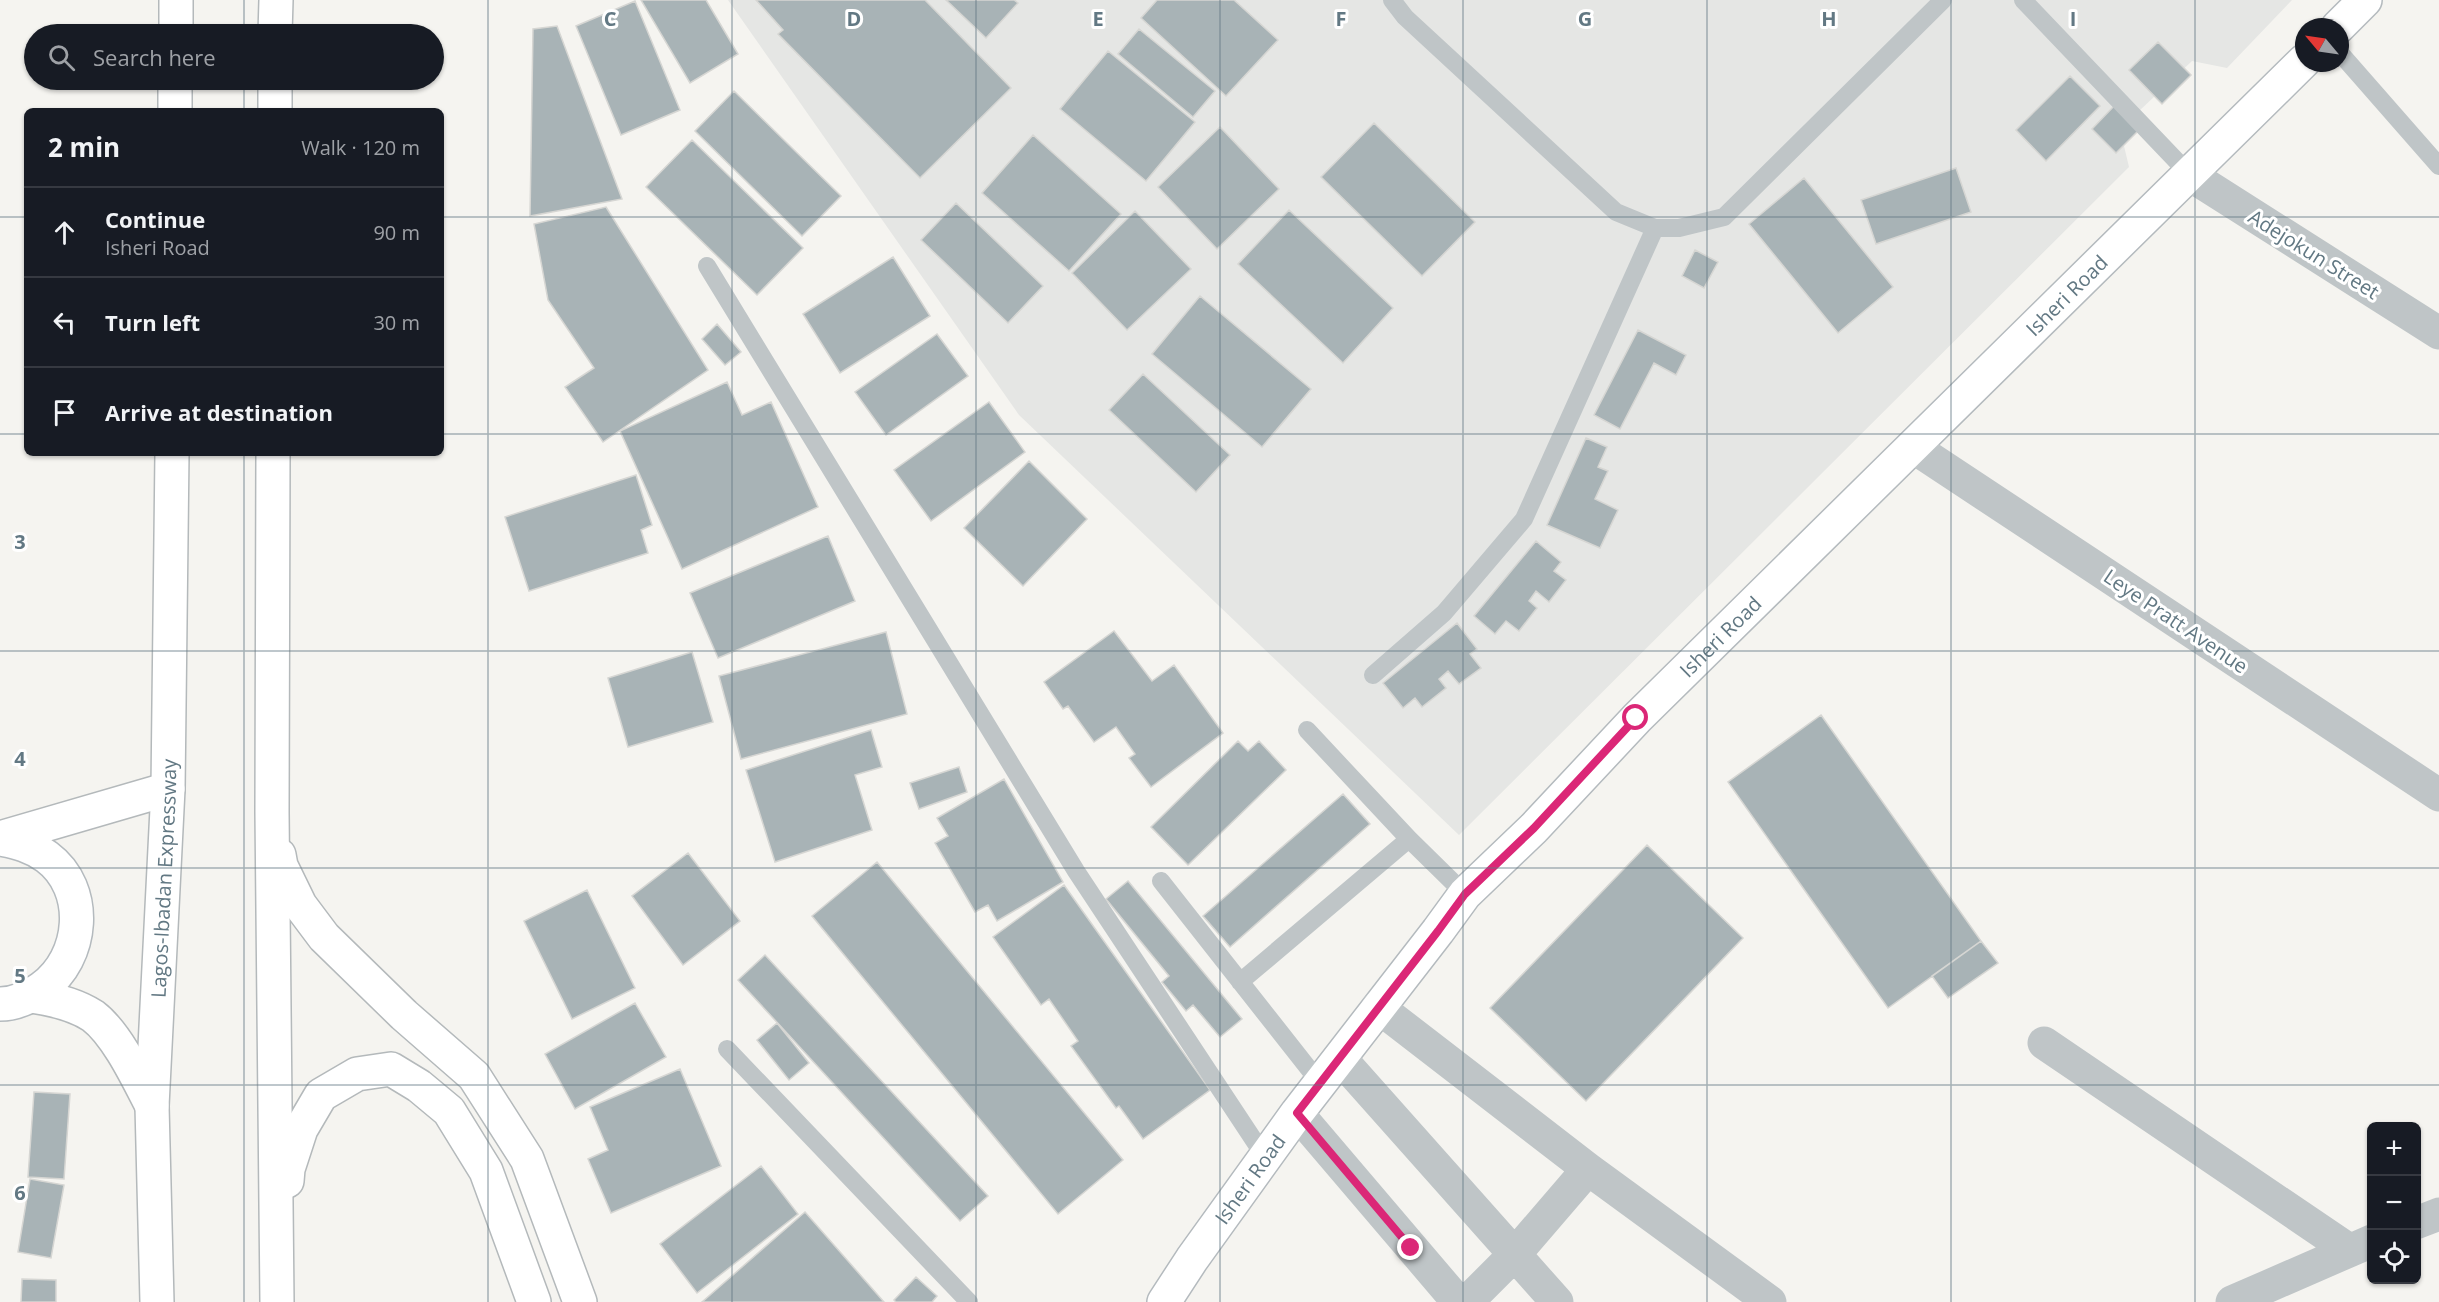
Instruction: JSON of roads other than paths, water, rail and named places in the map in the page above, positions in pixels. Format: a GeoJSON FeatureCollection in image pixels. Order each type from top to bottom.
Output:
{"type":"FeatureCollection","features":[{"type":"Feature","properties":{"kind":"main road"},"geometry":{"type":"LineString","coordinates":[[176,0],[176,24]]}},
{"type":"Feature","properties":{"kind":"main road"},"geometry":{"type":"LineString","coordinates":[[275,24],[276,0]]}},
{"type":"Feature","properties":{"kind":"main road"},"geometry":{"type":"LineString","coordinates":[[2347,18],[2365,0]]}},
{"type":"Feature","properties":{"kind":"main road","name":"Isheri Road"},"geometry":{"type":"LineString","coordinates":[[1164,1302],[1191,1259],[1297,1113],[1465,894],[1534,828],[1636,718],[2295,70]]}},
{"type":"Feature","properties":{"kind":"main road"},"geometry":{"type":"LineString","coordinates":[[175,108],[176,90]]}},
{"type":"Feature","properties":{"kind":"main road"},"geometry":{"type":"LineString","coordinates":[[275,90],[275,108]]}},
{"type":"Feature","properties":{"kind":"main road","name":"Lagos-Ibadan Expressway"},"geometry":{"type":"LineString","coordinates":[[157,1302],[152,1106],[168,789],[172,456]]}},
{"type":"Feature","properties":{"kind":"main road"},"geometry":{"type":"LineString","coordinates":[[273,456],[272,812],[277,1302]]}},
{"type":"Feature","properties":{"kind":"main road"},"geometry":{"type":"LineString","coordinates":[[0,838],[168,789]]}},
{"type":"Feature","properties":{"kind":"main road"},"geometry":{"type":"LineString","coordinates":[[272,812],[282,866],[300,905],[324,937],[404,1015],[474,1076],[526,1159],[580,1302]]}},
{"type":"Feature","properties":{"kind":"main road"},"geometry":{"type":"LineString","coordinates":[[0,838],[24,843],[48,857],[66,878],[76,903],[77,931],[69,958],[54,980],[16,1000]]}},
{"type":"Feature","properties":{"kind":"main road"},"geometry":{"type":"LineString","coordinates":[[16,1000],[56,1000],[93,1016],[118,1045],[152,1106]]}},
{"type":"Feature","properties":{"kind":"main road"},"geometry":{"type":"LineString","coordinates":[[277,1302],[288,1169],[301,1129],[321,1095],[357,1074],[391,1069],[419,1086],[449,1111],[486,1172],[534,1302]]}},
{"type":"Feature","properties":{"kind":"main road","name":"Isheri Road"},"geometry":{"type":"LineString","coordinates":[[1149,1302],[1191,1259]]}},
{"type":"Feature","properties":{"kind":"street","name":"Adejokun Street"},"geometry":{"type":"LineString","coordinates":[[2190,175],[2439,333]]}},
{"type":"Feature","properties":{"kind":"street","name":"Leye Pratt Avenue"},"geometry":{"type":"LineString","coordinates":[[1913,447],[2439,795]]}},
{"type":"Feature","properties":{"kind":"street"},"geometry":{"type":"LineString","coordinates":[[1378,1007],[1588,1169],[1770,1302]]}},
{"type":"Feature","properties":{"kind":"street"},"geometry":{"type":"LineString","coordinates":[[2044,1043],[2360,1246]]}},
{"type":"Feature","properties":{"kind":"street"},"geometry":{"type":"LineString","coordinates":[[1340,1058],[1557,1302]]}},
{"type":"Feature","properties":{"kind":"street"},"geometry":{"type":"LineString","coordinates":[[1297,1113],[1458,1302]]}},
{"type":"Feature","properties":{"kind":"street"},"geometry":{"type":"LineString","coordinates":[[1467,1302],[1515,1254],[1588,1169]]}},
{"type":"Feature","properties":{"kind":"street"},"geometry":{"type":"LineString","coordinates":[[2421,1221],[2439,1214]]}},
{"type":"Feature","properties":{"kind":"street"},"geometry":{"type":"LineString","coordinates":[[2232,1302],[2360,1246]]}},
{"type":"Feature","properties":{"kind":"lane"},"geometry":{"type":"LineString","coordinates":[[1392,0],[1405,17],[1616,212],[1654,228],[1679,228],[1724,217],[1943,0]]}},
{"type":"Feature","properties":{"kind":"lane"},"geometry":{"type":"LineString","coordinates":[[2023,0],[2190,175]]}},
{"type":"Feature","properties":{"kind":"lane"},"geometry":{"type":"LineString","coordinates":[[2349,63],[2439,166]]}},
{"type":"Feature","properties":{"kind":"lane"},"geometry":{"type":"LineString","coordinates":[[1373,675],[1443,613],[1524,519],[1654,228]]}},
{"type":"Feature","properties":{"kind":"lane"},"geometry":{"type":"LineString","coordinates":[[707,266],[1076,872],[1265,1157]]}},
{"type":"Feature","properties":{"kind":"lane"},"geometry":{"type":"LineString","coordinates":[[1307,730],[1409,839],[1465,894]]}},
{"type":"Feature","properties":{"kind":"lane"},"geometry":{"type":"LineString","coordinates":[[1240,982],[1409,839]]}},
{"type":"Feature","properties":{"kind":"lane"},"geometry":{"type":"LineString","coordinates":[[1161,881],[1320,1083]]}},
{"type":"Feature","properties":{"kind":"lane"},"geometry":{"type":"LineString","coordinates":[[727,1049],[969,1302]]}}]}
